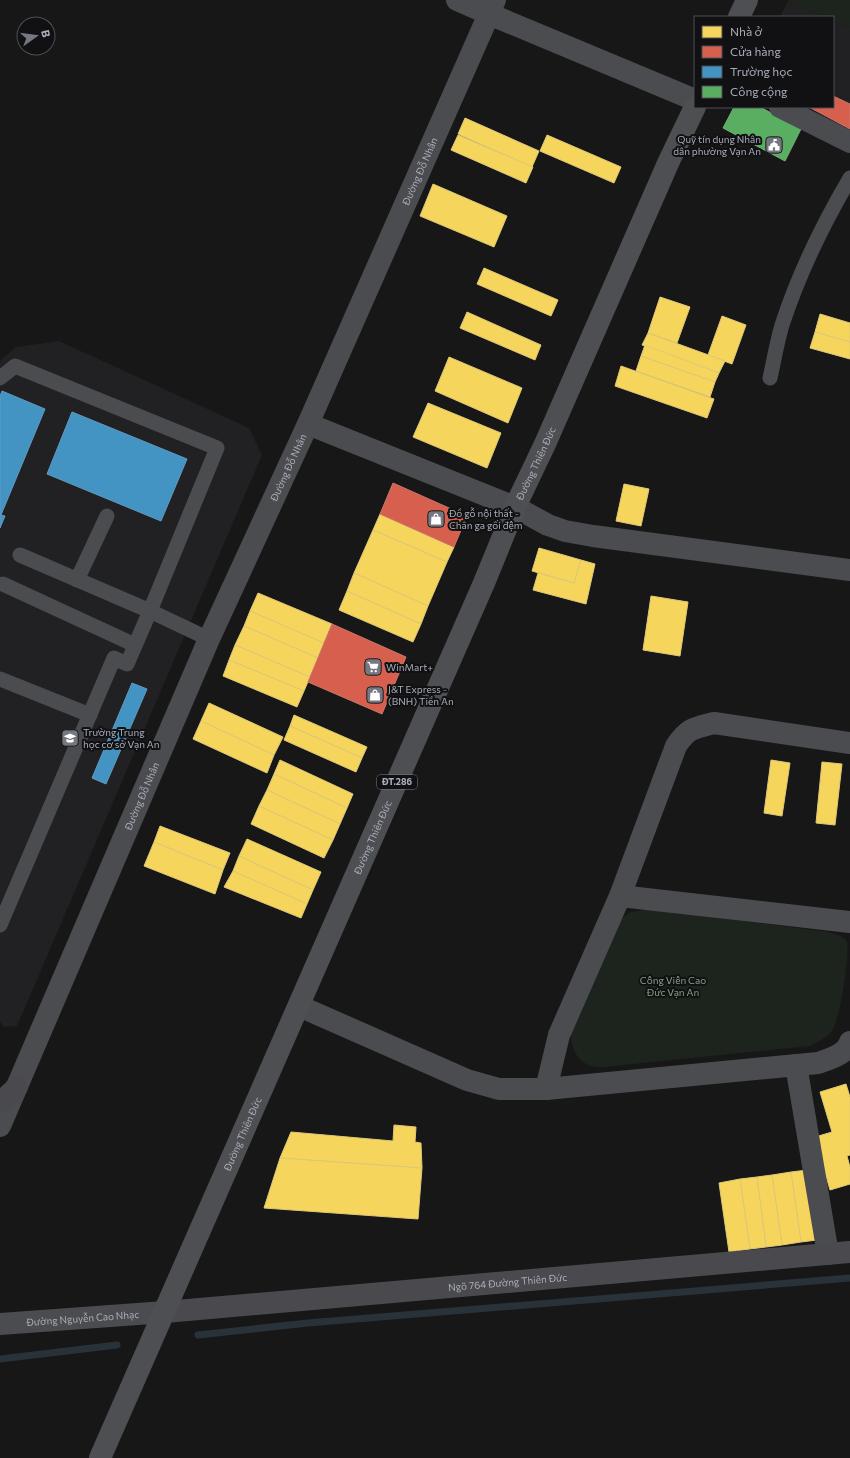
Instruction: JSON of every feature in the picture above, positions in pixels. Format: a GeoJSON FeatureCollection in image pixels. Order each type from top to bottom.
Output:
{"type":"FeatureCollection","features":[{"type":"Feature","properties":{"kind":"main road"},"geometry":{"type":"LineString","coordinates":[[739,16],[747,0]]}},
{"type":"Feature","properties":{"kind":"main road","name":"Đường Thiên Đức"},"geometry":{"type":"LineString","coordinates":[[100,1458],[489,571],[515,507],[545,444],[669,161],[695,108]]}},
{"type":"Feature","properties":{"kind":"street"},"geometry":{"type":"LineString","coordinates":[[457,0],[492,7],[694,100]]}},
{"type":"Feature","properties":{"kind":"street","name":"Đường Đỗ Nhân"},"geometry":{"type":"LineString","coordinates":[[0,1126],[209,639],[308,424],[492,7]]}},
{"type":"Feature","properties":{"kind":"street"},"geometry":{"type":"LineString","coordinates":[[782,108],[850,142]]}},
{"type":"Feature","properties":{"kind":"street"},"geometry":{"type":"LineString","coordinates":[[308,424],[515,507],[548,525],[565,531],[850,570]]}},
{"type":"Feature","properties":{"kind":"street"},"geometry":{"type":"LineString","coordinates":[[546,1089],[559,1035],[620,896],[676,746],[684,735],[696,728],[714,723],[850,743]]}},
{"type":"Feature","properties":{"kind":"street"},"geometry":{"type":"LineString","coordinates":[[620,896],[850,922]]}},
{"type":"Feature","properties":{"kind":"street"},"geometry":{"type":"LineString","coordinates":[[299,1006],[467,1080],[499,1088],[546,1089],[818,1063],[837,1056],[849,1046],[850,1042]]}},
{"type":"Feature","properties":{"kind":"street"},"geometry":{"type":"LineString","coordinates":[[796,1065],[828,1254]]}},
{"type":"Feature","properties":{"kind":"street"},"geometry":{"type":"LineString","coordinates":[[0,1102],[17,1087]]}},
{"type":"Feature","properties":{"kind":"street","name":"Ngõ 764 Đường Thiên Đức"},"geometry":{"type":"LineString","coordinates":[[165,1312],[850,1252]]}},
{"type":"Feature","properties":{"kind":"street","name":"Đường Nguyễn Cao Nhạc"},"geometry":{"type":"LineString","coordinates":[[0,1324],[165,1312]]}},
{"type":"Feature","properties":{"kind":"lane"},"geometry":{"type":"LineString","coordinates":[[770,378],[782,326],[800,276],[829,214],[850,178]]}},
{"type":"Feature","properties":{"kind":"lane"},"geometry":{"type":"LineString","coordinates":[[0,378],[15,366],[217,448],[127,664],[114,658],[0,925]]}},
{"type":"Feature","properties":{"kind":"lane"},"geometry":{"type":"LineString","coordinates":[[77,580],[107,516]]}},
{"type":"Feature","properties":{"kind":"lane"},"geometry":{"type":"LineString","coordinates":[[20,555],[150,611],[209,639]]}},
{"type":"Feature","properties":{"kind":"lane"},"geometry":{"type":"LineString","coordinates":[[3,584],[135,645]]}},
{"type":"Feature","properties":{"kind":"lane"},"geometry":{"type":"LineString","coordinates":[[0,679],[90,715]]}},
{"type":"Feature","properties":{"kind":"shaded area"},"geometry":{"type":"Polygon","coordinates":[[[788,1],[824,16],[780,16],[788,1]]]}},
{"type":"Feature","properties":{"kind":"shaded area"},"geometry":{"type":"Polygon","coordinates":[[[834,20],[850,27],[850,132],[798,108],[834,108],[834,20]]]}},
{"type":"Feature","properties":{"kind":"shaded area","name":"Trường Trung học cơ sở Vạn An"},"geometry":{"type":"Polygon","coordinates":[[[59,341],[249,428],[262,455],[17,1026],[4,1027],[0,1022],[0,361],[16,347],[59,341]]]}},
{"type":"Feature","properties":{"kind":"green space"},"geometry":{"type":"Polygon","coordinates":[[[850,0],[850,27],[834,20],[834,16],[824,16],[788,1],[850,0]]]}},
{"type":"Feature","properties":{"kind":"green space","name":"Công Viên Cao Đức Vạn An"},"geometry":{"type":"Polygon","coordinates":[[[652,909],[828,932],[844,938],[847,942],[848,949],[846,972],[838,1014],[832,1031],[825,1038],[809,1046],[604,1067],[590,1066],[584,1063],[573,1048],[571,1034],[620,920],[630,912],[652,909]]]}},
{"type":"Feature","properties":{"kind":"building: Nhà ở"},"geometry":{"type":"Polygon","coordinates":[[[465,118],[539,151],[532,167],[458,134],[465,118]]]}},
{"type":"Feature","properties":{"kind":"building: Nhà ở"},"geometry":{"type":"Polygon","coordinates":[[[458,135],[533,167],[526,183],[451,150],[458,135]]]}},
{"type":"Feature","properties":{"kind":"building: Nhà ở"},"geometry":{"type":"Polygon","coordinates":[[[547,135],[621,167],[614,183],[540,151],[547,135]]]}},
{"type":"Feature","properties":{"kind":"building: Nhà ở"},"geometry":{"type":"Polygon","coordinates":[[[433,184],[507,216],[494,247],[420,216],[433,184]]]}},
{"type":"Feature","properties":{"kind":"building: Nhà ở"},"geometry":{"type":"Polygon","coordinates":[[[484,268],[558,300],[551,316],[477,284],[484,268]]]}},
{"type":"Feature","properties":{"kind":"building: Nhà ở"},"geometry":{"type":"Polygon","coordinates":[[[660,297],[690,307],[677,343],[648,333],[660,297]]]}},
{"type":"Feature","properties":{"kind":"building: Nhà ở"},"geometry":{"type":"Polygon","coordinates":[[[467,312],[541,345],[535,360],[460,328],[467,312]]]}},
{"type":"Feature","properties":{"kind":"building: Nhà ở"},"geometry":{"type":"Polygon","coordinates":[[[820,314],[850,323],[850,342],[815,332],[820,314]]]}},
{"type":"Feature","properties":{"kind":"building: Nhà ở"},"geometry":{"type":"Polygon","coordinates":[[[722,316],[746,325],[732,364],[708,355],[722,316]]]}},
{"type":"Feature","properties":{"kind":"building: Nhà ở"},"geometry":{"type":"Polygon","coordinates":[[[815,332],[850,342],[850,359],[810,348],[815,332]]]}},
{"type":"Feature","properties":{"kind":"building: Nhà ở"},"geometry":{"type":"Polygon","coordinates":[[[648,333],[725,361],[719,373],[642,345],[648,333]]]}},
{"type":"Feature","properties":{"kind":"building: Nhà ở"},"geometry":{"type":"Polygon","coordinates":[[[645,345],[719,373],[715,382],[641,356],[645,345]]]}},
{"type":"Feature","properties":{"kind":"building: Nhà ở"},"geometry":{"type":"Polygon","coordinates":[[[641,356],[715,382],[710,397],[636,371],[641,356]]]}},
{"type":"Feature","properties":{"kind":"building: Nhà ở"},"geometry":{"type":"Polygon","coordinates":[[[449,357],[522,388],[508,423],[435,391],[449,357]]]}},
{"type":"Feature","properties":{"kind":"building: Nhà ở"},"geometry":{"type":"Polygon","coordinates":[[[621,366],[714,399],[707,418],[615,386],[621,366]]]}},
{"type":"Feature","properties":{"kind":"building: Nhà ở"},"geometry":{"type":"Polygon","coordinates":[[[428,403],[501,433],[487,468],[413,437],[428,403]]]}},
{"type":"Feature","properties":{"kind":"building: Nhà ở"},"geometry":{"type":"Polygon","coordinates":[[[624,484],[649,489],[641,526],[616,521],[624,484]]]}},
{"type":"Feature","properties":{"kind":"building: Nhà ở"},"geometry":{"type":"Polygon","coordinates":[[[380,514],[454,547],[447,562],[373,530],[380,514]]]}},
{"type":"Feature","properties":{"kind":"building: Nhà ở"},"geometry":{"type":"Polygon","coordinates":[[[373,530],[447,562],[428,606],[354,573],[373,530]]]}},
{"type":"Feature","properties":{"kind":"building: Nhà ở"},"geometry":{"type":"Polygon","coordinates":[[[539,548],[581,560],[574,583],[532,571],[539,548]]]}},
{"type":"Feature","properties":{"kind":"building: Nhà ở"},"geometry":{"type":"Polygon","coordinates":[[[581,560],[595,564],[586,604],[533,590],[538,573],[574,583],[581,560]]]}},
{"type":"Feature","properties":{"kind":"building: Nhà ở"},"geometry":{"type":"Polygon","coordinates":[[[354,573],[428,606],[421,624],[347,591],[354,573]]]}},
{"type":"Feature","properties":{"kind":"building: Nhà ở"},"geometry":{"type":"Polygon","coordinates":[[[347,591],[421,624],[413,642],[339,610],[347,591]]]}},
{"type":"Feature","properties":{"kind":"building: Nhà ở"},"geometry":{"type":"Polygon","coordinates":[[[258,593],[332,624],[324,643],[250,611],[258,593]]]}},
{"type":"Feature","properties":{"kind":"building: Nhà ở"},"geometry":{"type":"Polygon","coordinates":[[[651,596],[688,602],[680,656],[643,650],[651,596]]]}},
{"type":"Feature","properties":{"kind":"building: Nhà ở"},"geometry":{"type":"Polygon","coordinates":[[[250,611],[324,643],[318,658],[244,626],[250,611]]]}},
{"type":"Feature","properties":{"kind":"building: Nhà ở"},"geometry":{"type":"Polygon","coordinates":[[[244,626],[318,658],[310,677],[235,645],[244,626]]]}},
{"type":"Feature","properties":{"kind":"building: Nhà ở"},"geometry":{"type":"Polygon","coordinates":[[[235,645],[310,677],[304,691],[229,660],[235,645]]]}},
{"type":"Feature","properties":{"kind":"building: Nhà ở"},"geometry":{"type":"Polygon","coordinates":[[[229,660],[304,691],[297,707],[223,676],[229,660]]]}},
{"type":"Feature","properties":{"kind":"building: Nhà ở"},"geometry":{"type":"Polygon","coordinates":[[[209,703],[283,737],[274,755],[201,721],[209,703]]]}},
{"type":"Feature","properties":{"kind":"building: Nhà ở"},"geometry":{"type":"Polygon","coordinates":[[[294,715],[367,747],[362,758],[290,726],[294,715]]]}},
{"type":"Feature","properties":{"kind":"building: Nhà ở"},"geometry":{"type":"Polygon","coordinates":[[[201,721],[274,755],[267,773],[193,739],[201,721]]]}},
{"type":"Feature","properties":{"kind":"building: Nhà ở"},"geometry":{"type":"Polygon","coordinates":[[[290,726],[362,758],[356,772],[284,740],[290,726]]]}},
{"type":"Feature","properties":{"kind":"building: Nhà ở"},"geometry":{"type":"Polygon","coordinates":[[[280,760],[353,794],[347,808],[274,774],[280,760]]]}},
{"type":"Feature","properties":{"kind":"building: Nhà ở"},"geometry":{"type":"Polygon","coordinates":[[[771,760],[790,763],[782,816],[764,813],[771,760]]]}},
{"type":"Feature","properties":{"kind":"building: Nhà ở"},"geometry":{"type":"Polygon","coordinates":[[[822,762],[842,764],[835,825],[816,823],[822,762]]]}},
{"type":"Feature","properties":{"kind":"building: Nhà ở"},"geometry":{"type":"Polygon","coordinates":[[[274,774],[347,808],[340,824],[267,790],[274,774]]]}},
{"type":"Feature","properties":{"kind":"building: Nhà ở"},"geometry":{"type":"Polygon","coordinates":[[[267,790],[340,824],[333,840],[259,806],[267,790]]]}},
{"type":"Feature","properties":{"kind":"building: Nhà ở"},"geometry":{"type":"Polygon","coordinates":[[[259,806],[333,840],[324,858],[251,824],[259,806]]]}},
{"type":"Feature","properties":{"kind":"building: Nhà ở"},"geometry":{"type":"Polygon","coordinates":[[[160,826],[230,853],[223,870],[154,842],[160,826]]]}},
{"type":"Feature","properties":{"kind":"building: Nhà ở"},"geometry":{"type":"Polygon","coordinates":[[[247,839],[321,872],[313,890],[239,856],[247,839]]]}},
{"type":"Feature","properties":{"kind":"building: Nhà ở"},"geometry":{"type":"Polygon","coordinates":[[[154,842],[223,870],[215,894],[144,866],[154,842]]]}},
{"type":"Feature","properties":{"kind":"building: Nhà ở"},"geometry":{"type":"Polygon","coordinates":[[[239,856],[313,890],[307,904],[233,871],[239,856]]]}},
{"type":"Feature","properties":{"kind":"building: Nhà ở"},"geometry":{"type":"Polygon","coordinates":[[[233,871],[307,904],[301,918],[224,887],[233,871]]]}},
{"type":"Feature","properties":{"kind":"building: Nhà ở"},"geometry":{"type":"Polygon","coordinates":[[[846,1084],[850,1097],[850,1155],[847,1156],[850,1167],[850,1184],[830,1190],[815,1137],[832,1132],[820,1092],[846,1084]]]}},
{"type":"Feature","properties":{"kind":"building: Nhà ở"},"geometry":{"type":"Polygon","coordinates":[[[394,1125],[416,1127],[415,1142],[421,1143],[422,1168],[280,1158],[291,1132],[393,1141],[394,1125]]]}},
{"type":"Feature","properties":{"kind":"building: Nhà ở"},"geometry":{"type":"Polygon","coordinates":[[[280,1158],[422,1168],[418,1219],[264,1208],[280,1158]]]}},
{"type":"Feature","properties":{"kind":"building: Nhà ở"},"geometry":{"type":"Polygon","coordinates":[[[807,1170],[817,1240],[801,1242],[791,1172],[807,1170]]]}},
{"type":"Feature","properties":{"kind":"building: Nhà ở"},"geometry":{"type":"Polygon","coordinates":[[[791,1172],[801,1242],[782,1245],[772,1175],[791,1172]]]}},
{"type":"Feature","properties":{"kind":"building: Nhà ở"},"geometry":{"type":"Polygon","coordinates":[[[772,1175],[782,1245],[766,1247],[757,1177],[772,1175]]]}},
{"type":"Feature","properties":{"kind":"building: Nhà ở"},"geometry":{"type":"Polygon","coordinates":[[[757,1177],[766,1247],[750,1249],[740,1179],[757,1177]]]}},
{"type":"Feature","properties":{"kind":"building: Nhà ở"},"geometry":{"type":"Polygon","coordinates":[[[740,1179],[750,1249],[729,1252],[719,1183],[740,1179]]]}},
{"type":"Feature","properties":{"kind":"building: Cửa hàng"},"geometry":{"type":"Polygon","coordinates":[[[834,96],[850,104],[850,129],[811,108],[834,108],[834,96]]]}},
{"type":"Feature","properties":{"kind":"building: Cửa hàng"},"geometry":{"type":"Polygon","coordinates":[[[393,483],[467,516],[454,547],[380,514],[393,483]]]}},
{"type":"Feature","properties":{"kind":"building: Cửa hàng"},"geometry":{"type":"Polygon","coordinates":[[[332,624],[406,657],[382,714],[308,682],[332,624]]]}},
{"type":"Feature","properties":{"kind":"building: Trường học"},"geometry":{"type":"Polygon","coordinates":[[[2,391],[45,409],[1,515],[5,516],[0,528],[0,396],[2,391]]]}},
{"type":"Feature","properties":{"kind":"building: Trường học"},"geometry":{"type":"Polygon","coordinates":[[[72,412],[187,459],[161,521],[47,474],[72,412]]]}},
{"type":"Feature","properties":{"kind":"building: Trường học"},"geometry":{"type":"Polygon","coordinates":[[[132,683],[147,689],[106,784],[92,778],[132,683]]]}},
{"type":"Feature","properties":{"kind":"building: Công cộng","name":"Quỹ tín dụng Nhân dân phường Vạn An"},"geometry":{"type":"Polygon","coordinates":[[[733,108],[762,108],[801,129],[785,161],[723,128],[733,108]]]}},
{"type":"Feature","properties":{"kind":"waterway"},"geometry":{"type":"LineString","coordinates":[[198,1335],[308,1323],[850,1278]]}},
{"type":"Feature","properties":{"kind":"waterway"},"geometry":{"type":"LineString","coordinates":[[0,1359],[117,1345]]}},
{"type":"Feature","properties":{"kind":"place","name":"Quỹ tín dụng Nhân dân phường Vạn An"},"geometry":{"type":"Point","coordinates":[774,145]}},
{"type":"Feature","properties":{"kind":"place","name":"Đồ gỗ nội thất - Chăn ga gối đệm"},"geometry":{"type":"Point","coordinates":[436,519]}},
{"type":"Feature","properties":{"kind":"place","name":"WinMart+"},"geometry":{"type":"Point","coordinates":[373,667]}},
{"type":"Feature","properties":{"kind":"place","name":"J&T Express - (BNH) Tiền An"},"geometry":{"type":"Point","coordinates":[375,695]}},
{"type":"Feature","properties":{"kind":"place","name":"Trường Trung học cơ sở Vạn An"},"geometry":{"type":"Point","coordinates":[70,738]}}]}
